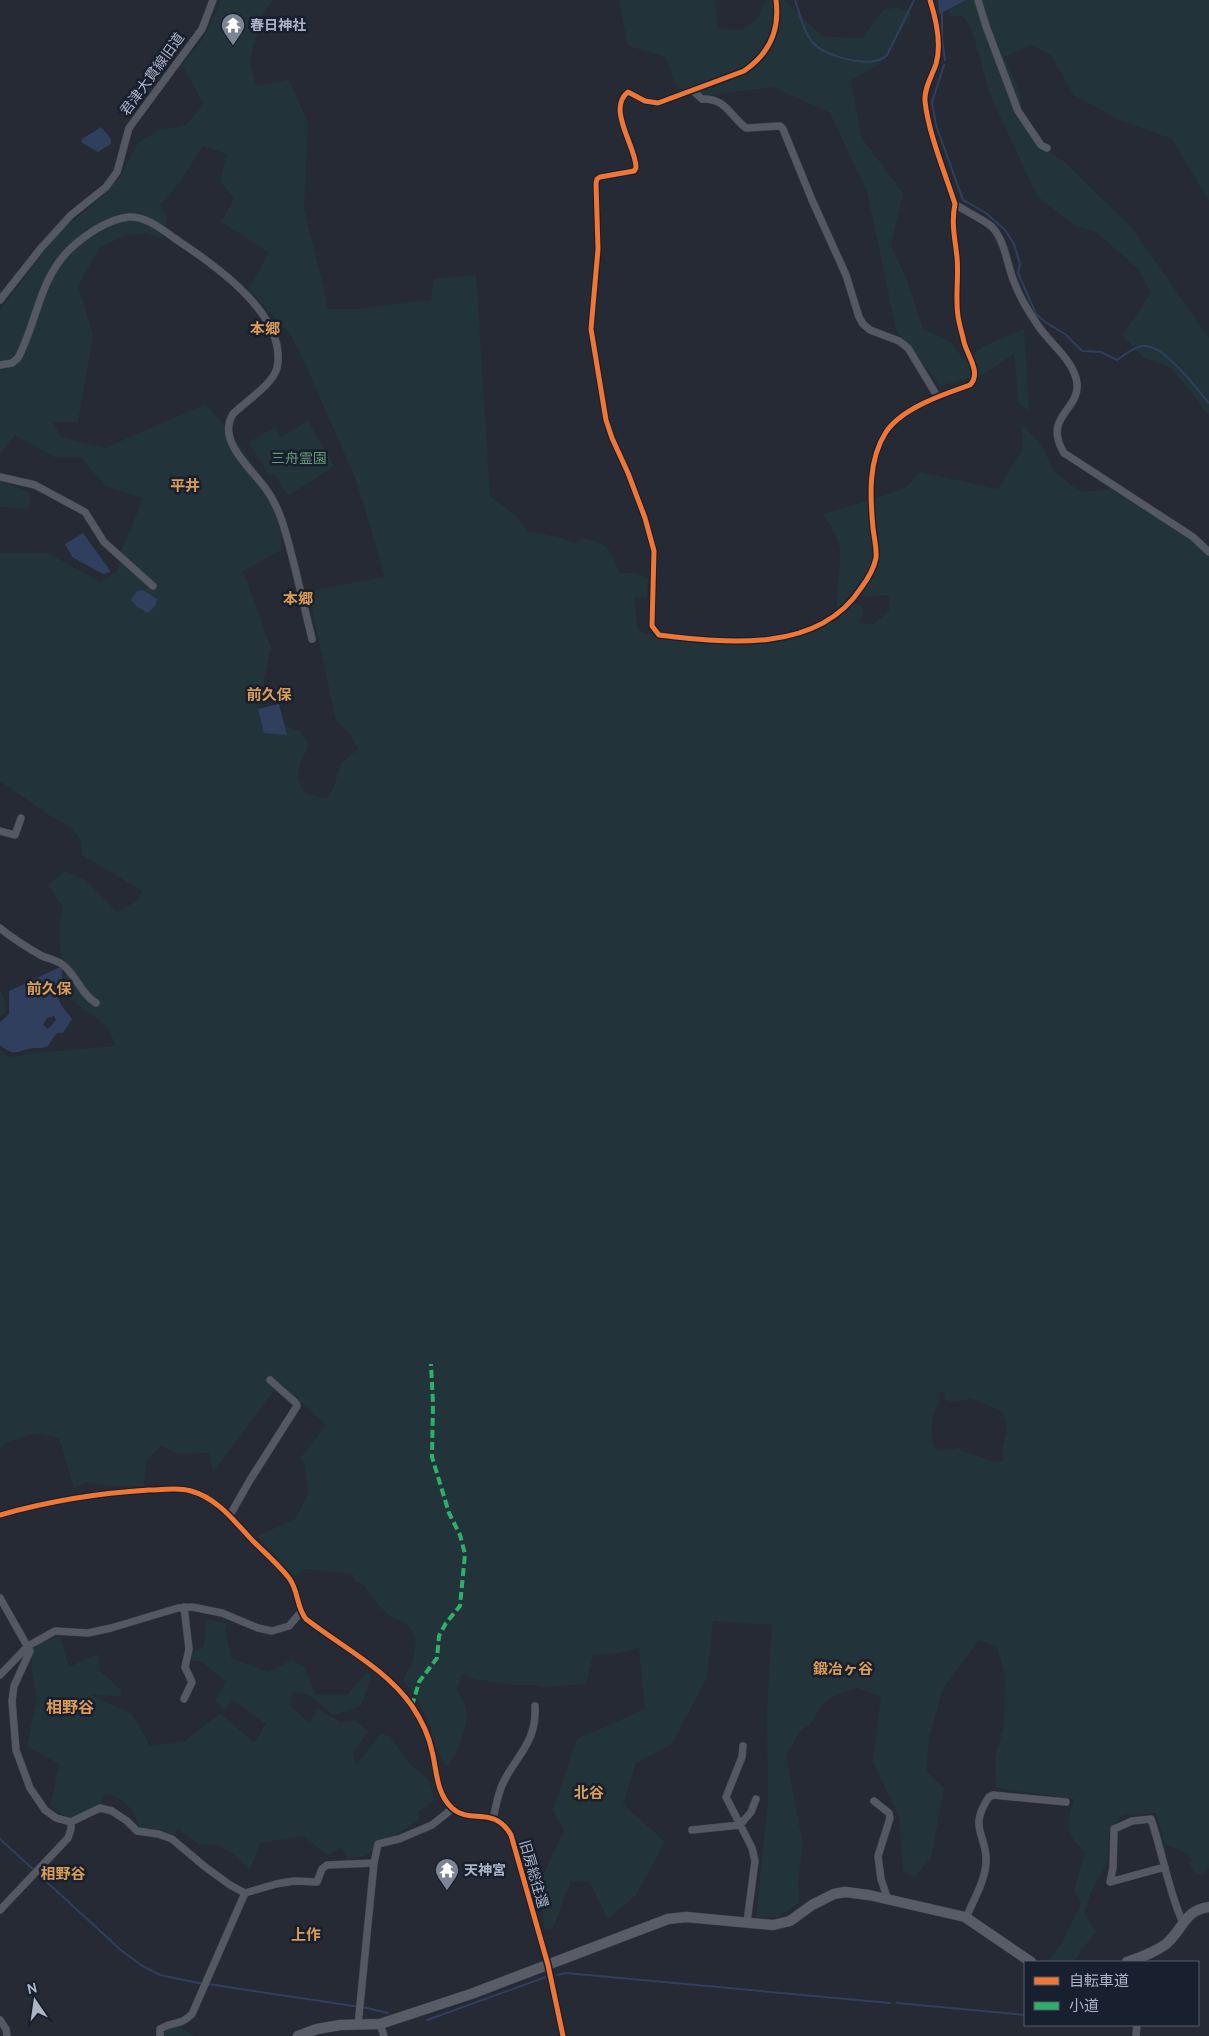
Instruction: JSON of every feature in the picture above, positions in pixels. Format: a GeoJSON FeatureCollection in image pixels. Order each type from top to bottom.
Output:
{"type":"FeatureCollection","features":[{"type":"Feature","properties":{"kind":"street","name":"君津大貫線旧道"},"geometry":{"type":"LineString","coordinates":[[0,300],[41,248],[71,215],[106,187],[117,172],[129,128],[138,112],[202,29],[213,0]]}},
{"type":"Feature","properties":{"kind":"street"},"geometry":{"type":"LineString","coordinates":[[776,0],[778,16],[773,37],[765,52],[756,63],[740,73],[658,103],[645,101],[628,92],[624,94],[621,104],[624,132],[635,159],[636,168],[634,171],[600,177],[596,183],[598,249],[592,329],[606,420],[645,518],[654,551],[652,626],[659,635],[704,640],[773,639],[793,636],[836,615],[855,598],[876,558],[872,516],[872,466],[886,432],[898,419],[937,396],[974,381],[975,375],[965,347],[958,315],[957,259],[952,217],[955,204],[930,123],[925,99],[937,62],[938,45],[936,23],[930,0]]}},
{"type":"Feature","properties":{"kind":"street"},"geometry":{"type":"LineString","coordinates":[[978,0],[1018,111],[1041,145],[1047,148]]}},
{"type":"Feature","properties":{"kind":"street"},"geometry":{"type":"LineString","coordinates":[[692,90],[702,99],[712,99],[721,102],[738,122],[746,128],[780,126],[783,129],[846,275],[858,317],[870,330],[899,342],[908,348],[937,396]]}},
{"type":"Feature","properties":{"kind":"street"},"geometry":{"type":"LineString","coordinates":[[955,204],[992,226],[999,237],[1015,285],[1037,325],[1071,366],[1077,384],[1076,393],[1057,429],[1058,443],[1064,453],[1193,537],[1209,552]]}},
{"type":"Feature","properties":{"kind":"street"},"geometry":{"type":"LineString","coordinates":[[0,365],[12,363],[18,358],[44,286],[52,271],[72,248],[109,221],[130,217],[141,219],[156,226],[230,279],[262,314],[272,331],[278,357],[274,375],[233,414],[228,430],[232,443],[267,490],[279,512],[312,638]]}},
{"type":"Feature","properties":{"kind":"street"},"geometry":{"type":"LineString","coordinates":[[0,477],[34,485],[85,512],[104,542],[154,586]]}},
{"type":"Feature","properties":{"kind":"street"},"geometry":{"type":"LineString","coordinates":[[0,830],[15,835],[21,818]]}},
{"type":"Feature","properties":{"kind":"street"},"geometry":{"type":"LineString","coordinates":[[0,928],[38,954],[63,965],[79,988],[89,999],[96,1003]]}},
{"type":"Feature","properties":{"kind":"street"},"geometry":{"type":"LineString","coordinates":[[230,1516],[250,1480],[297,1406],[296,1402],[270,1380]]}},
{"type":"Feature","properties":{"kind":"street"},"geometry":{"type":"LineString","coordinates":[[0,1515],[61,1500],[131,1491],[180,1488],[206,1497],[230,1516],[276,1562],[291,1580],[297,1594],[300,1613],[319,1629],[385,1674],[412,1706],[432,1750],[439,1788],[453,1808],[461,1814],[493,1819],[497,1799],[504,1781],[530,1739],[536,1717],[535,1706]]}},
{"type":"Feature","properties":{"kind":"street"},"geometry":{"type":"LineString","coordinates":[[0,1598],[30,1651],[14,1686],[12,1701],[16,1750],[30,1788],[45,1810],[56,1818],[71,1822],[100,1808],[112,1811],[137,1830],[172,1839],[204,1866],[230,1885],[245,1893],[294,1881],[318,1882],[322,1869],[327,1865],[374,1863]]}},
{"type":"Feature","properties":{"kind":"street"},"geometry":{"type":"LineString","coordinates":[[0,1675],[28,1646],[54,1631],[88,1632],[104,1630],[184,1607],[192,1607],[222,1613],[258,1628],[272,1631],[289,1626],[300,1613]]}},
{"type":"Feature","properties":{"kind":"street"},"geometry":{"type":"LineString","coordinates":[[184,1607],[189,1649],[185,1667],[192,1682],[184,1699]]}},
{"type":"Feature","properties":{"kind":"street"},"geometry":{"type":"LineString","coordinates":[[743,1746],[742,1757],[726,1797],[752,1848],[755,1861],[748,1922]]}},
{"type":"Feature","properties":{"kind":"street"},"geometry":{"type":"LineString","coordinates":[[966,1918],[985,1870],[986,1861],[978,1829],[979,1819],[989,1797],[993,1795],[1066,1802]]}},
{"type":"Feature","properties":{"kind":"street"},"geometry":{"type":"LineString","coordinates":[[692,1830],[740,1825],[751,1812],[756,1799]]}},
{"type":"Feature","properties":{"kind":"street"},"geometry":{"type":"LineString","coordinates":[[874,1801],[889,1813],[890,1818],[878,1856],[881,1879],[888,1900]]}},
{"type":"Feature","properties":{"kind":"street"},"geometry":{"type":"LineString","coordinates":[[358,2025],[374,1863],[378,1844],[399,1839],[432,1825],[453,1808]]}},
{"type":"Feature","properties":{"kind":"street","name":"旧房総往還"},"geometry":{"type":"LineString","coordinates":[[493,1819],[505,1824],[511,1835],[548,1965],[563,2036]]}},
{"type":"Feature","properties":{"kind":"street"},"geometry":{"type":"LineString","coordinates":[[1165,1867],[1110,1882],[1113,1868],[1114,1829],[1132,1821],[1151,1819],[1165,1867],[1174,1902],[1183,1923]]}},
{"type":"Feature","properties":{"kind":"street"},"geometry":{"type":"LineString","coordinates":[[0,1910],[68,1838],[72,1829],[71,1822]]}},
{"type":"Feature","properties":{"kind":"street"},"geometry":{"type":"LineString","coordinates":[[160,2036],[160,2029],[167,2024],[183,2022],[192,2014],[245,1893]]}},
{"type":"Feature","properties":{"kind":"street"},"geometry":{"type":"LineString","coordinates":[[298,2036],[332,2027],[380,2024],[548,1965],[661,1921],[686,1916],[784,1924],[825,1898],[839,1893],[869,1896],[966,1918],[1030,1961]]}},
{"type":"Feature","properties":{"kind":"street"},"geometry":{"type":"LineString","coordinates":[[1130,1961],[1152,1953],[1167,1942],[1188,1915],[1199,1909],[1209,1907]]}},
{"type":"Feature","properties":{"kind":"street"},"geometry":{"type":"LineString","coordinates":[[0,2020],[6,2029],[7,2036]]}},
{"type":"Feature","properties":{"kind":"street"},"geometry":{"type":"LineString","coordinates":[[380,2024],[384,2036]]}},
{"type":"Feature","properties":{"kind":"green space"},"geometry":{"type":"Polygon","coordinates":[[[222,0],[273,0],[260,18],[250,62],[256,86],[289,80],[308,123],[304,209],[327,309],[355,309],[431,300],[434,279],[476,275],[490,496],[515,515],[527,531],[559,537],[574,543],[582,538],[598,542],[610,552],[619,573],[635,573],[648,579],[647,597],[634,598],[638,631],[677,639],[716,642],[754,640],[774,636],[793,631],[829,616],[836,621],[840,618],[837,603],[840,563],[839,545],[837,537],[824,514],[904,489],[920,472],[998,489],[1023,448],[1021,423],[1042,446],[1053,470],[1072,486],[1084,492],[1111,489],[1195,543],[1209,557],[1209,1868],[1201,1876],[1195,1873],[1189,1863],[1192,1860],[1189,1854],[1165,1845],[1156,1813],[1123,1815],[1109,1831],[1107,1863],[1091,1892],[1084,1914],[1096,1931],[1074,1961],[1049,1961],[1062,1943],[1081,1904],[1074,1890],[1085,1853],[1073,1839],[1068,1823],[1074,1799],[996,1788],[995,1757],[1004,1726],[1005,1677],[997,1646],[979,1640],[943,1688],[929,1738],[926,1771],[944,1788],[931,1858],[915,1877],[903,1871],[899,1817],[873,1762],[881,1696],[856,1688],[836,1695],[822,1705],[810,1725],[801,1730],[786,1755],[803,1845],[798,1881],[799,1903],[778,1917],[756,1917],[768,1800],[767,1712],[772,1625],[713,1621],[707,1678],[671,1745],[636,1763],[623,1804],[665,1842],[636,1895],[608,1919],[589,1881],[571,1881],[553,1929],[544,1929],[541,1880],[564,1830],[553,1811],[577,1739],[645,1709],[639,1648],[619,1653],[593,1655],[586,1684],[543,1687],[515,1685],[474,1679],[462,1674],[457,1689],[467,1715],[457,1751],[446,1767],[434,1744],[431,1729],[419,1701],[403,1680],[410,1667],[415,1645],[415,1639],[408,1626],[384,1611],[363,1584],[355,1582],[353,1574],[306,1569],[294,1576],[257,1536],[295,1519],[308,1494],[305,1465],[300,1458],[326,1425],[280,1382],[213,1471],[209,1453],[179,1454],[161,1446],[146,1461],[144,1486],[110,1486],[87,1482],[74,1488],[59,1438],[36,1433],[5,1443],[0,1451],[0,1050],[10,1058],[34,1053],[116,1046],[107,1026],[63,994],[65,973],[60,947],[60,919],[63,907],[48,885],[65,871],[85,880],[117,912],[137,901],[142,891],[82,855],[81,840],[72,828],[49,815],[0,781],[0,553],[48,553],[100,582],[118,571],[121,552],[143,498],[105,486],[81,457],[54,457],[15,435],[0,454],[0,310],[58,233],[94,204],[121,175],[138,143],[157,131],[186,125],[204,104],[182,65],[204,37],[222,0]],[[203,146],[179,183],[160,205],[167,217],[162,239],[147,233],[127,235],[100,247],[78,286],[93,335],[78,422],[53,422],[61,437],[105,448],[206,404],[238,442],[282,508],[281,550],[243,571],[271,648],[258,707],[293,730],[301,731],[309,746],[302,758],[298,774],[301,786],[304,793],[327,799],[334,786],[341,763],[358,749],[349,733],[336,721],[308,591],[385,577],[356,480],[306,366],[292,337],[249,289],[269,252],[221,222],[234,198],[220,181],[227,154],[203,146]],[[859,593],[852,601],[862,606],[863,615],[859,621],[861,624],[872,625],[889,611],[890,597],[887,595],[865,597],[859,593]],[[939,1393],[940,1403],[932,1424],[934,1448],[939,1451],[960,1448],[961,1451],[992,1461],[1003,1462],[1003,1445],[1007,1430],[1004,1416],[999,1410],[970,1398],[958,1401],[945,1400],[945,1393],[939,1393]]]}},
{"type":"Feature","properties":{"kind":"green space"},"geometry":{"type":"Polygon","coordinates":[[[619,0],[715,0],[718,29],[741,30],[757,19],[766,0],[784,0],[822,36],[862,39],[883,10],[898,7],[912,14],[879,65],[851,80],[861,137],[903,193],[891,246],[908,283],[923,329],[951,342],[964,360],[986,345],[1024,329],[1029,411],[1019,403],[1014,354],[982,375],[940,386],[896,330],[867,191],[830,113],[773,87],[703,96],[677,88],[666,57],[628,46],[619,0]]]}},
{"type":"Feature","properties":{"kind":"green space"},"geometry":{"type":"Polygon","coordinates":[[[966,0],[1209,0],[1209,201],[1172,139],[1119,120],[1074,95],[1050,54],[1030,45],[1004,57],[1019,90],[1023,116],[1037,145],[1065,162],[1132,228],[1209,338],[1209,414],[1203,410],[1171,368],[1143,357],[1122,335],[1151,293],[1139,270],[1095,231],[1077,227],[1037,196],[991,97],[971,27],[962,16],[950,17],[948,9],[966,0]]]}},
{"type":"Feature","properties":{"kind":"green space","name":"三舟霊園"},"geometry":{"type":"Polygon","coordinates":[[[308,421],[334,466],[288,496],[274,474],[269,476],[249,442],[275,427],[281,437],[308,421]]]}},
{"type":"Feature","properties":{"kind":"green space"},"geometry":{"type":"Polygon","coordinates":[[[0,480],[30,493],[29,509],[0,507],[0,480]]]}},
{"type":"Feature","properties":{"kind":"green space"},"geometry":{"type":"Polygon","coordinates":[[[0,991],[4,996],[6,1011],[0,1017],[0,991]]]}},
{"type":"Feature","properties":{"kind":"green space"},"geometry":{"type":"Polygon","coordinates":[[[206,1619],[227,1623],[225,1630],[231,1658],[268,1672],[292,1660],[304,1667],[316,1695],[347,1695],[366,1673],[372,1675],[361,1706],[333,1715],[309,1695],[293,1692],[290,1706],[310,1723],[317,1708],[340,1722],[356,1721],[368,1732],[353,1753],[356,1765],[380,1734],[390,1736],[409,1763],[429,1780],[434,1801],[418,1812],[419,1820],[365,1856],[347,1859],[342,1847],[328,1856],[304,1836],[260,1843],[250,1870],[222,1847],[208,1844],[200,1845],[178,1829],[172,1837],[140,1829],[135,1816],[128,1806],[111,1795],[104,1794],[101,1806],[70,1819],[50,1806],[59,1764],[27,1746],[37,1698],[31,1666],[33,1646],[60,1636],[69,1667],[98,1654],[100,1671],[121,1690],[121,1696],[91,1695],[132,1714],[150,1746],[185,1741],[220,1713],[254,1743],[266,1724],[233,1700],[224,1709],[215,1700],[226,1682],[201,1661],[192,1661],[192,1652],[204,1646],[206,1619]]]}},
{"type":"Feature","properties":{"kind":"green space"},"geometry":{"type":"Polygon","coordinates":[[[176,2024],[194,2036],[162,2036],[167,2027],[176,2024]]]}},
{"type":"Feature","properties":{"kind":"water"},"geometry":{"type":"Polygon","coordinates":[[[938,0],[966,0],[939,14],[938,0]]]}},
{"type":"Feature","properties":{"kind":"water"},"geometry":{"type":"Polygon","coordinates":[[[101,127],[111,139],[111,144],[98,152],[81,142],[82,139],[101,127]]]}},
{"type":"Feature","properties":{"kind":"water"},"geometry":{"type":"Polygon","coordinates":[[[83,533],[111,572],[103,574],[72,557],[65,544],[83,533]]]}},
{"type":"Feature","properties":{"kind":"water"},"geometry":{"type":"Polygon","coordinates":[[[143,590],[157,599],[156,605],[148,613],[137,607],[131,600],[137,591],[143,590]]]}},
{"type":"Feature","properties":{"kind":"water"},"geometry":{"type":"Polygon","coordinates":[[[279,704],[287,735],[264,733],[258,709],[279,704]]]}},
{"type":"Feature","properties":{"kind":"water"},"geometry":{"type":"Polygon","coordinates":[[[60,967],[62,974],[58,998],[72,1019],[63,1033],[57,1033],[47,1047],[17,1052],[5,1049],[0,1045],[0,1022],[9,1014],[9,991],[60,967]],[[54,1016],[47,1018],[43,1025],[48,1029],[56,1020],[54,1016]]]}},
{"type":"Feature","properties":{"kind":"waterway"},"geometry":{"type":"LineString","coordinates":[[795,0],[804,28],[813,43],[838,57],[861,61],[880,59],[887,55],[914,0]]}},
{"type":"Feature","properties":{"kind":"waterway"},"geometry":{"type":"LineString","coordinates":[[942,10],[942,39],[945,60]]}},
{"type":"Feature","properties":{"kind":"waterway"},"geometry":{"type":"LineString","coordinates":[[944,65],[932,102],[936,125],[963,200],[986,213],[1005,230],[1014,244],[1020,264],[1018,273],[1036,314],[1065,334],[1082,351],[1101,352],[1117,360],[1138,347],[1153,348],[1171,360],[1209,403]]}},
{"type":"Feature","properties":{"kind":"waterway"},"geometry":{"type":"LineString","coordinates":[[0,1839],[35,1871]]}},
{"type":"Feature","properties":{"kind":"waterway"},"geometry":{"type":"LineString","coordinates":[[38,1874],[122,1951],[141,1965],[160,1975],[203,1984]]}},
{"type":"Feature","properties":{"kind":"waterway"},"geometry":{"type":"LineString","coordinates":[[557,1975],[566,1973],[890,2003]]}},
{"type":"Feature","properties":{"kind":"waterway"},"geometry":{"type":"LineString","coordinates":[[427,2020],[546,1977]]}},
{"type":"Feature","properties":{"kind":"waterway"},"geometry":{"type":"LineString","coordinates":[[208,1984],[367,2008],[388,2013]]}},
{"type":"Feature","properties":{"kind":"waterway"},"geometry":{"type":"LineString","coordinates":[[897,2003],[1024,2015]]}},
{"type":"Feature","properties":{"kind":"marked path"},"geometry":{"type":"LineString","coordinates":[[412,1706],[419,1682],[437,1658],[439,1636],[446,1623],[460,1606],[465,1554],[460,1535],[449,1513],[432,1457],[433,1404],[431,1364]]}},
{"type":"Feature","properties":{"kind":"cycle path"},"geometry":{"type":"LineString","coordinates":[[776,0],[776,21],[771,40],[760,57],[744,71],[658,103],[645,101],[628,92],[622,99],[620,108],[621,118],[636,168],[634,171],[600,177],[596,183],[598,249],[591,329],[606,420],[645,518],[654,551],[652,626],[659,635],[713,640],[769,639],[796,634],[821,624],[843,609],[866,581],[876,558],[871,503],[872,478],[876,454],[886,432],[893,423],[913,409],[936,397],[970,385],[973,380],[975,375],[973,364],[964,342],[957,309],[957,264],[953,224],[955,204],[933,139],[925,101],[926,91],[938,56],[936,23],[930,0]]}},
{"type":"Feature","properties":{"kind":"cycle path"},"geometry":{"type":"LineString","coordinates":[[0,1515],[74,1498],[130,1491],[170,1489],[181,1489],[200,1494],[224,1511],[289,1578],[306,1619],[376,1669],[401,1692],[412,1706],[429,1739],[440,1789],[452,1808],[459,1813],[497,1821],[511,1835],[548,1965],[563,2036]]}},
{"type":"Feature","properties":{"kind":"place","name":"春日神社"},"geometry":{"type":"Point","coordinates":[233,46]}},
{"type":"Feature","properties":{"kind":"place","name":"天神宮"},"geometry":{"type":"Point","coordinates":[447,1891]}},
{"type":"Feature","properties":{"kind":"district","name":"本郷"},"geometry":{"type":"Point","coordinates":[265,329]}},
{"type":"Feature","properties":{"kind":"district","name":"平井"},"geometry":{"type":"Point","coordinates":[185,486]}},
{"type":"Feature","properties":{"kind":"district","name":"本郷"},"geometry":{"type":"Point","coordinates":[298,599]}},
{"type":"Feature","properties":{"kind":"district","name":"前久保"},"geometry":{"type":"Point","coordinates":[269,695]}},
{"type":"Feature","properties":{"kind":"district","name":"前久保"},"geometry":{"type":"Point","coordinates":[49,989]}},
{"type":"Feature","properties":{"kind":"district","name":"鍛冶ヶ谷"},"geometry":{"type":"Point","coordinates":[843,1669]}},
{"type":"Feature","properties":{"kind":"district","name":"相野谷"},"geometry":{"type":"Point","coordinates":[70,1707]}},
{"type":"Feature","properties":{"kind":"district","name":"北谷"},"geometry":{"type":"Point","coordinates":[589,1793]}},
{"type":"Feature","properties":{"kind":"district","name":"相野谷"},"geometry":{"type":"Point","coordinates":[63,1874]}},
{"type":"Feature","properties":{"kind":"district","name":"上作"},"geometry":{"type":"Point","coordinates":[306,1935]}}]}
